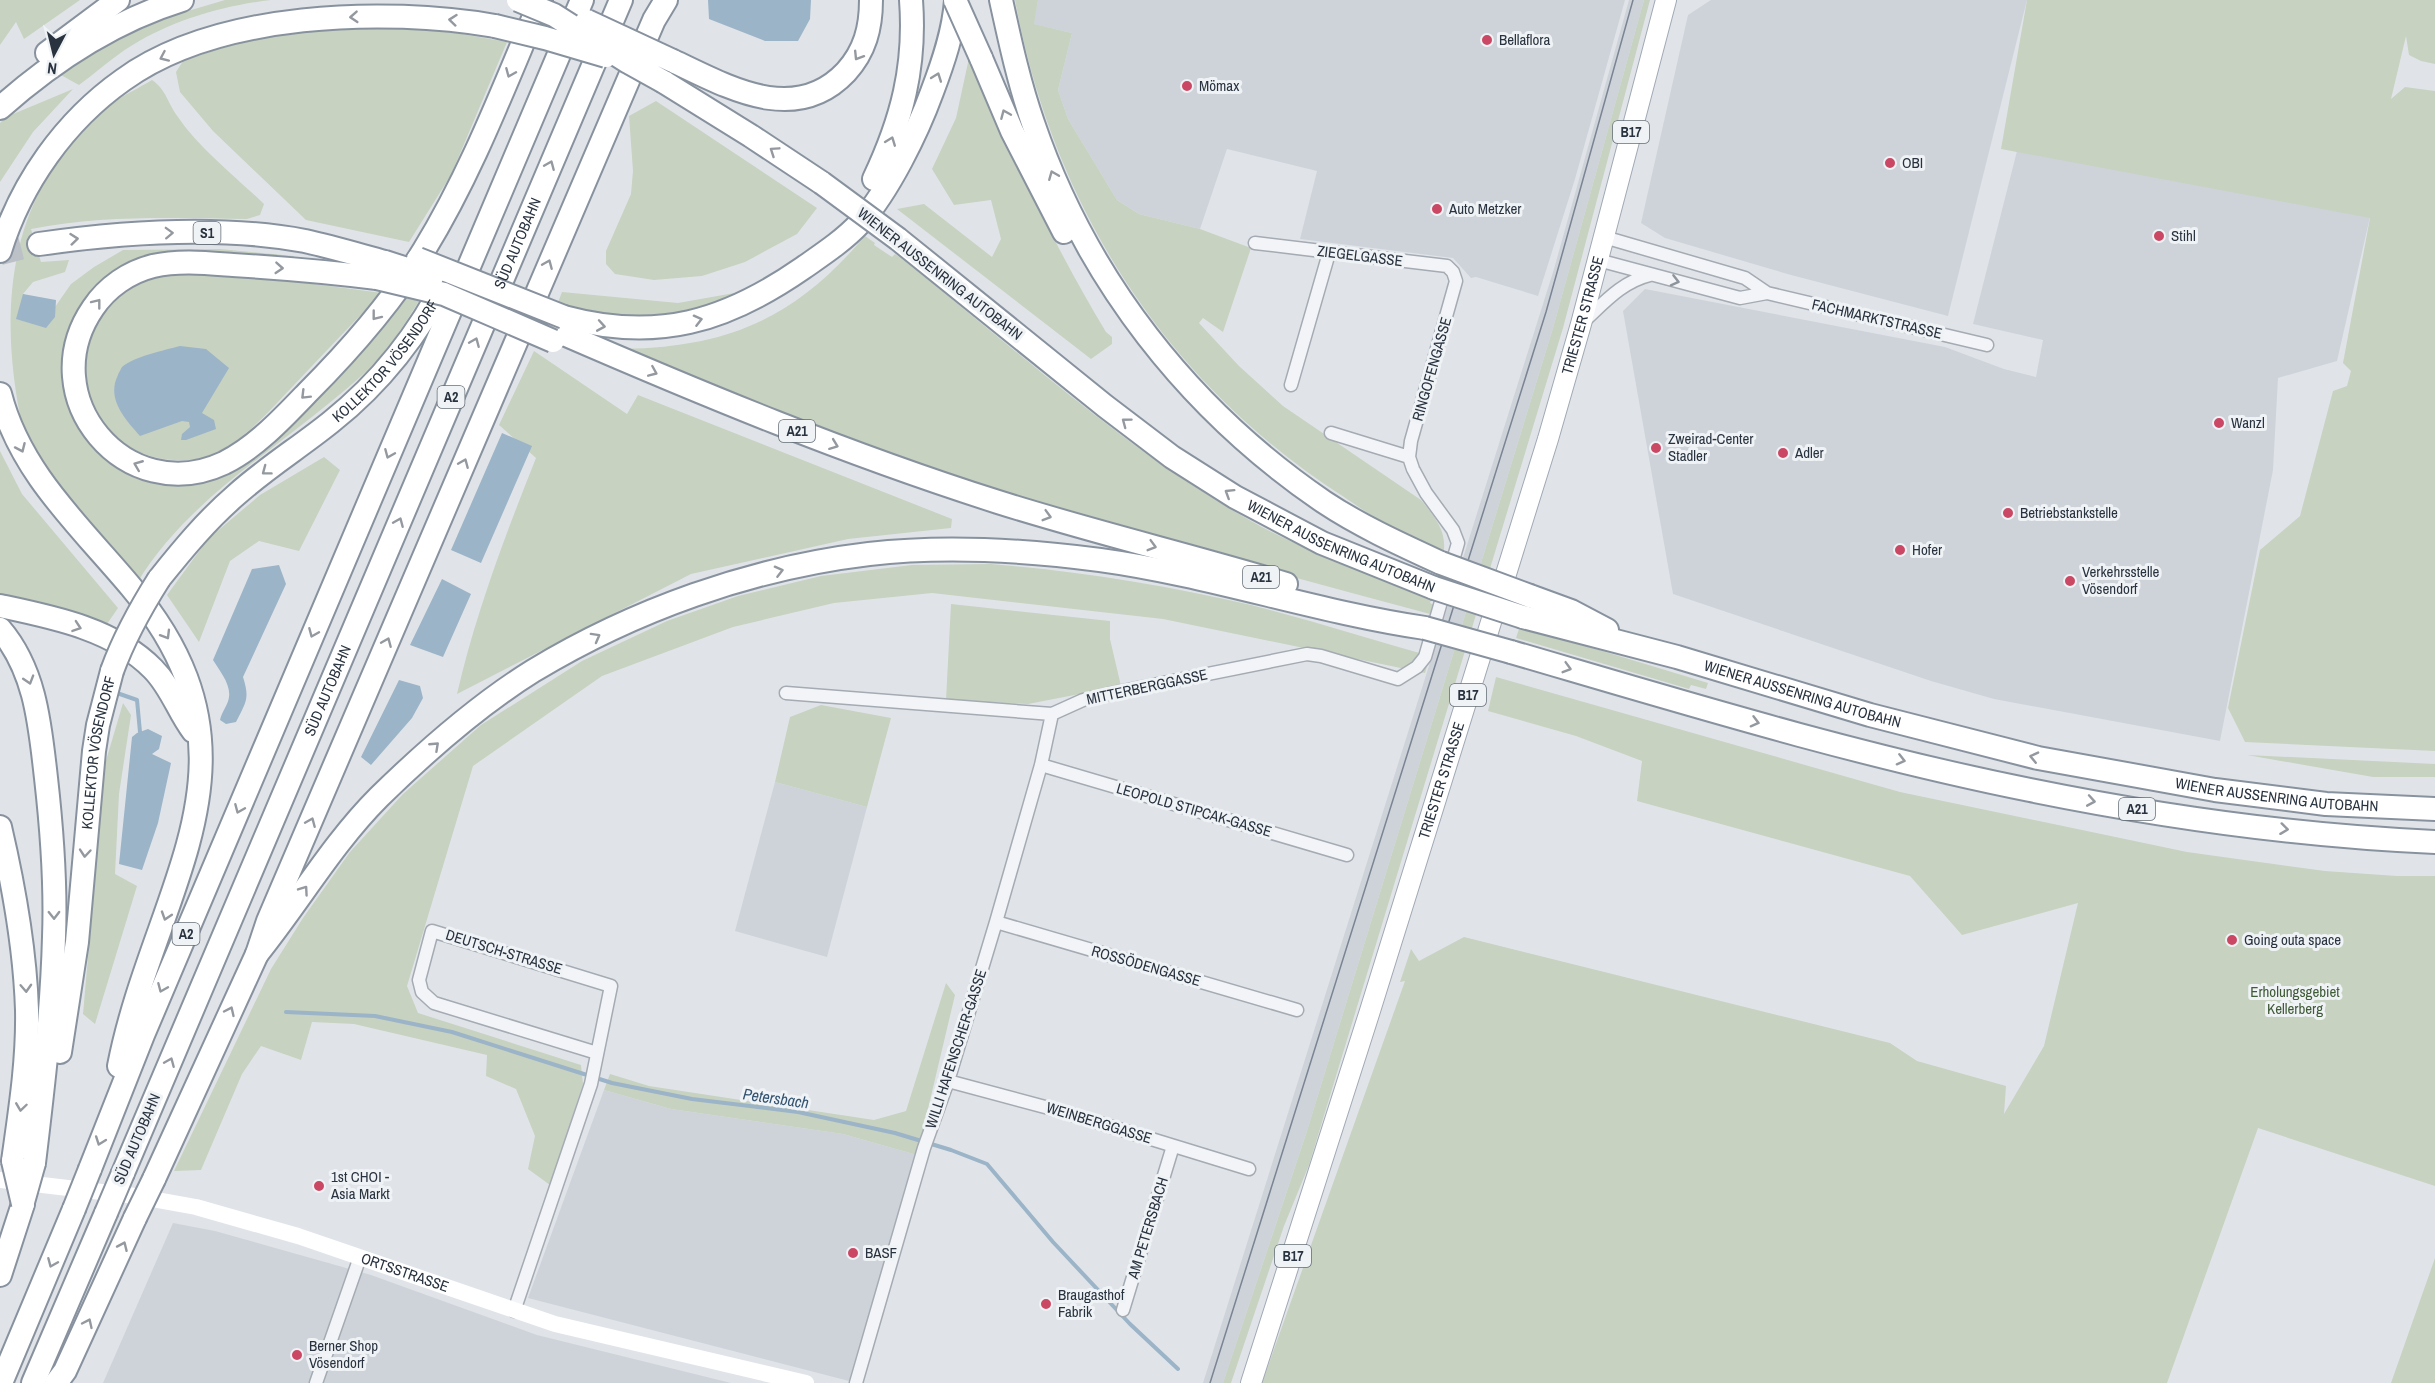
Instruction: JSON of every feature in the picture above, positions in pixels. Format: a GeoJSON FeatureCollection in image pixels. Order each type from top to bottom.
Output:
{"type":"FeatureCollection","features":[{"type":"Feature","properties":{"kind":"highway"},"geometry":{"type":"LineString","coordinates":[[0,107],[15,76],[118,0]]}},
{"type":"Feature","properties":{"kind":"highway"},"geometry":{"type":"LineString","coordinates":[[0,107],[71,52],[120,26],[182,0]]}},
{"type":"Feature","properties":{"kind":"highway"},"geometry":{"type":"LineString","coordinates":[[518,0],[578,17],[722,84],[773,99],[793,99],[814,95],[835,84],[851,66],[865,44],[871,21],[871,0]]}},
{"type":"Feature","properties":{"kind":"highway","name":"A2"},"geometry":{"type":"LineString","coordinates":[[1,1383],[74,1209],[110,1113],[582,0]]}},
{"type":"Feature","properties":{"kind":"highway","name":"SÜD AUTOBAHN"},"geometry":{"type":"LineString","coordinates":[[33,1383],[621,0]]}},
{"type":"Feature","properties":{"kind":"highway"},"geometry":{"type":"LineString","coordinates":[[56,1383],[65,1371],[257,954],[268,921],[533,301],[654,20],[666,0]]}},
{"type":"Feature","properties":{"kind":"highway"},"geometry":{"type":"LineString","coordinates":[[815,260],[852,216],[874,180],[892,141],[904,102],[910,59],[910,0]]}},
{"type":"Feature","properties":{"kind":"highway"},"geometry":{"type":"LineString","coordinates":[[384,264],[444,294],[558,330],[640,329],[703,319],[736,307],[770,289],[831,250],[860,222],[908,148],[941,66],[955,0]]}},
{"type":"Feature","properties":{"kind":"highway"},"geometry":{"type":"LineString","coordinates":[[955,0],[1012,131],[1072,247],[1101,293],[1153,358],[1217,425],[1267,468],[1346,522],[1438,574],[1607,630],[1677,657]]}},
{"type":"Feature","properties":{"kind":"highway"},"geometry":{"type":"LineString","coordinates":[[1001,0],[1013,54],[1033,123],[1058,187],[1083,240],[1110,286],[1140,328],[1207,405],[1261,454],[1325,502],[1395,542],[1438,574]]}},
{"type":"Feature","properties":{"kind":"highway"},"geometry":{"type":"LineString","coordinates":[[548,8],[462,183],[423,252],[375,318],[346,352],[279,421],[246,449],[224,462],[194,472],[172,472],[144,467],[117,454],[100,439],[82,412],[73,381],[73,361],[79,334],[88,314],[102,296],[117,283],[135,273],[154,266],[187,262],[302,270],[384,264],[442,268],[558,330]]}},
{"type":"Feature","properties":{"kind":"highway","name":"WIENER AUSSENRING AUTOBAHN"},"geometry":{"type":"LineString","coordinates":[[548,8],[628,62],[751,136],[822,183],[898,239],[1105,406],[1172,457],[1236,497],[1322,543],[1438,574]]}},
{"type":"Feature","properties":{"kind":"highway"},"geometry":{"type":"LineString","coordinates":[[0,251],[7,228],[21,197],[66,132],[95,103],[124,79],[158,60],[207,41],[270,26],[368,16],[424,17],[495,26],[628,62]]}},
{"type":"Feature","properties":{"kind":"highway"},"geometry":{"type":"LineString","coordinates":[[0,206],[29,160],[51,152]]}},
{"type":"Feature","properties":{"kind":"highway","name":"KOLLEKTOR VÖSENDORF"},"geometry":{"type":"LineString","coordinates":[[0,1275],[23,1204],[23,1162],[60,1052],[70,994],[80,908],[94,751],[119,650],[137,614],[159,579],[197,531],[238,493],[332,421],[379,376],[411,338],[441,291],[482,206],[501,189]]}},
{"type":"Feature","properties":{"kind":"highway","name":"S1"},"geometry":{"type":"LineString","coordinates":[[39,244],[96,236],[185,232],[238,234],[304,241],[423,273],[558,330]]}},
{"type":"Feature","properties":{"kind":"highway","name":"WIENER AUSSENRING AUTOBAHN"},"geometry":{"type":"LineString","coordinates":[[558,330],[753,415],[998,502],[1256,575],[1425,628],[1844,746],[2030,790],[2160,812],[2315,834],[2435,842]]}},
{"type":"Feature","properties":{"kind":"highway"},"geometry":{"type":"LineString","coordinates":[[0,394],[25,457],[54,500],[133,589],[164,632],[180,660],[197,716],[202,772],[193,829],[126,1028],[110,1113]]}},
{"type":"Feature","properties":{"kind":"highway"},"geometry":{"type":"LineString","coordinates":[[257,954],[330,853],[378,798],[446,735],[542,667],[620,624],[713,588],[800,566],[869,554],[936,550],[1002,550],[1138,566],[1380,621],[1425,628]]}},
{"type":"Feature","properties":{"kind":"highway","name":"WIENER AUSSENRING AUTOBAHN"},"geometry":{"type":"LineString","coordinates":[[1527,605],[1677,657],[1870,715],[2038,758],[2215,790],[2326,804],[2435,809]]}},
{"type":"Feature","properties":{"kind":"highway"},"geometry":{"type":"LineString","coordinates":[[0,606],[73,625],[119,644],[137,655],[164,682],[200,742]]}},
{"type":"Feature","properties":{"kind":"highway"},"geometry":{"type":"LineString","coordinates":[[0,630],[19,656],[33,692],[43,748],[50,816],[54,936],[48,1044],[23,1162]]}},
{"type":"Feature","properties":{"kind":"highway"},"geometry":{"type":"LineString","coordinates":[[0,827],[21,933],[27,1011],[22,1099],[23,1162]]}},
{"type":"Feature","properties":{"kind":"main road","name":"TRIESTER STRASSE"},"geometry":{"type":"LineString","coordinates":[[1251,1383],[1373,1002],[1548,438],[1581,324],[1666,0]]}},
{"type":"Feature","properties":{"kind":"main road","name":"ORTSSTRASSE"},"geometry":{"type":"LineString","coordinates":[[0,1180],[135,1196],[196,1207],[360,1257],[555,1324],[768,1378],[806,1383]]}},
{"type":"Feature","properties":{"kind":"street","name":"FACHMARKTSTRASSE"},"geometry":{"type":"LineString","coordinates":[[1604,237],[1745,278],[1767,293],[1987,345]]}},
{"type":"Feature","properties":{"kind":"street","name":"ZIEGELGASSE"},"geometry":{"type":"LineString","coordinates":[[1255,243],[1447,266],[1454,272],[1456,281]]}},
{"type":"Feature","properties":{"kind":"street"},"geometry":{"type":"LineString","coordinates":[[1291,386],[1329,253]]}},
{"type":"Feature","properties":{"kind":"street","name":"FACHMARKTSTRASSE"},"geometry":{"type":"LineString","coordinates":[[1598,260],[1740,298],[1767,293]]}},
{"type":"Feature","properties":{"kind":"street"},"geometry":{"type":"LineString","coordinates":[[1581,324],[1623,286],[1636,278],[1650,275]]}},
{"type":"Feature","properties":{"kind":"street","name":"RINGOFENGASSE"},"geometry":{"type":"LineString","coordinates":[[1409,457],[1411,441],[1456,281]]}},
{"type":"Feature","properties":{"kind":"street"},"geometry":{"type":"LineString","coordinates":[[1331,433],[1409,457]]}},
{"type":"Feature","properties":{"kind":"street","name":"MITTERBERGGASSE"},"geometry":{"type":"LineString","coordinates":[[786,693],[1052,714],[1083,700],[1307,654],[1321,656],[1398,680],[1417,667],[1425,657],[1458,543],[1453,530],[1426,493],[1409,457]]}},
{"type":"Feature","properties":{"kind":"street","name":"WILLI HAFENSCHER-GASSE"},"geometry":{"type":"LineString","coordinates":[[856,1383],[928,1134],[948,1081],[996,922],[1041,765],[1052,714]]}},
{"type":"Feature","properties":{"kind":"street","name":"LEOPOLD STIPCAK-GASSE"},"geometry":{"type":"LineString","coordinates":[[1041,765],[1347,855]]}},
{"type":"Feature","properties":{"kind":"street","name":"ROSSÖDENGASSE"},"geometry":{"type":"LineString","coordinates":[[996,922],[1297,1010]]}},
{"type":"Feature","properties":{"kind":"street","name":"DEUTSCH-STRASSE"},"geometry":{"type":"LineString","coordinates":[[514,1311],[593,1079],[611,986],[432,931],[419,980],[422,992],[434,1003],[597,1053]]}},
{"type":"Feature","properties":{"kind":"street","name":"WEINBERGGASSE"},"geometry":{"type":"LineString","coordinates":[[948,1081],[1249,1169]]}},
{"type":"Feature","properties":{"kind":"street","name":"AM PETERSBACH"},"geometry":{"type":"LineString","coordinates":[[1123,1310],[1173,1146]]}},
{"type":"Feature","properties":{"kind":"street"},"geometry":{"type":"LineString","coordinates":[[316,1383],[360,1257]]}},
{"type":"Feature","properties":{"kind":"shaded area"},"geometry":{"type":"Polygon","coordinates":[[[1038,0],[1625,0],[1575,179],[1538,296],[1476,277],[1471,278],[1453,258],[1300,239],[1317,171],[1227,149],[1200,229],[1139,214],[1117,200],[1068,119],[1058,90],[1072,33],[1033,24],[1038,0]]]}},
{"type":"Feature","properties":{"kind":"shaded area"},"geometry":{"type":"Polygon","coordinates":[[[1629,0],[1644,0],[1553,328],[1307,1131],[1223,1383],[1203,1383],[1554,269],[1629,0]]]}},
{"type":"Feature","properties":{"kind":"shaded area"},"geometry":{"type":"Polygon","coordinates":[[[1711,0],[2027,0],[1948,316],[1791,275],[1665,238],[1641,223],[1688,15],[1711,0]]]}},
{"type":"Feature","properties":{"kind":"shaded area"},"geometry":{"type":"Polygon","coordinates":[[[2017,151],[2370,217],[2337,361],[2278,378],[2273,470],[2220,741],[1994,699],[1931,681],[1673,594],[1623,311],[1645,289],[1945,347],[2004,369],[2036,377],[2043,340],[1973,324],[2017,151]]]}},
{"type":"Feature","properties":{"kind":"shaded area"},"geometry":{"type":"Polygon","coordinates":[[[775,782],[867,807],[827,957],[735,931],[775,782]]]}},
{"type":"Feature","properties":{"kind":"shaded area"},"geometry":{"type":"Polygon","coordinates":[[[604,1090],[671,1109],[843,1134],[917,1155],[849,1381],[528,1298],[604,1090]]]}},
{"type":"Feature","properties":{"kind":"shaded area"},"geometry":{"type":"Polygon","coordinates":[[[173,1223],[215,1231],[371,1275],[537,1335],[731,1383],[103,1383],[173,1223]]]}},
{"type":"Feature","properties":{"kind":"green space"},"geometry":{"type":"Polygon","coordinates":[[[0,0],[80,0],[24,39],[16,22],[0,45],[0,0]]]}},
{"type":"Feature","properties":{"kind":"green space"},"geometry":{"type":"Polygon","coordinates":[[[225,0],[271,0],[216,10],[164,29],[124,50],[79,85],[59,74],[103,46],[171,16],[225,0]]]}},
{"type":"Feature","properties":{"kind":"green space"},"geometry":{"type":"Polygon","coordinates":[[[1015,0],[1038,0],[1034,24],[1072,33],[1058,90],[1068,119],[1117,200],[1139,214],[1200,229],[1251,248],[1223,332],[1203,318],[1199,323],[1239,366],[1283,406],[1421,500],[1441,529],[1444,550],[1420,542],[1392,528],[1280,451],[1223,400],[1172,344],[1127,283],[1089,218],[1057,149],[1033,76],[1015,0]]]}},
{"type":"Feature","properties":{"kind":"green space"},"geometry":{"type":"Polygon","coordinates":[[[1644,0],[1650,0],[1563,328],[1309,1165],[1284,1226],[1231,1383],[1223,1383],[1307,1131],[1553,328],[1644,0]]]}},
{"type":"Feature","properties":{"kind":"green space"},"geometry":{"type":"Polygon","coordinates":[[[2027,0],[2435,0],[2435,64],[2409,55],[2406,36],[2391,99],[2405,87],[2435,91],[2435,751],[2245,742],[2228,708],[2260,550],[2300,516],[2333,391],[2347,386],[2351,371],[2343,363],[2370,218],[2001,149],[2027,0]]]}},
{"type":"Feature","properties":{"kind":"green space"},"geometry":{"type":"Polygon","coordinates":[[[379,26],[445,31],[507,42],[451,175],[409,242],[306,220],[213,131],[180,92],[176,72],[183,61],[227,46],[302,30],[379,26]]]}},
{"type":"Feature","properties":{"kind":"green space"},"geometry":{"type":"Polygon","coordinates":[[[969,58],[1016,163],[1050,231],[1106,332],[1112,337],[1112,344],[1091,359],[897,209],[924,204],[992,257],[1001,239],[991,200],[954,205],[932,169],[956,118],[969,58]]]}},
{"type":"Feature","properties":{"kind":"green space"},"geometry":{"type":"Polygon","coordinates":[[[152,80],[161,88],[196,140],[264,204],[260,215],[247,219],[112,219],[31,229],[41,262],[69,260],[65,272],[33,282],[23,294],[55,307],[71,284],[123,250],[220,249],[294,256],[294,259],[168,255],[85,305],[73,411],[180,484],[205,480],[236,467],[402,297],[419,301],[395,338],[371,366],[341,394],[202,506],[156,555],[137,583],[60,490],[33,450],[23,430],[11,350],[11,311],[14,272],[23,234],[37,198],[57,163],[108,106],[152,80]]]}},
{"type":"Feature","properties":{"kind":"green space"},"geometry":{"type":"Polygon","coordinates":[[[73,89],[33,132],[0,182],[0,123],[6,117],[73,89]]]}},
{"type":"Feature","properties":{"kind":"green space"},"geometry":{"type":"Polygon","coordinates":[[[656,101],[817,208],[797,234],[745,262],[702,276],[654,280],[615,274],[606,264],[606,251],[631,194],[633,171],[629,116],[656,101]]]}},
{"type":"Feature","properties":{"kind":"green space"},"geometry":{"type":"Polygon","coordinates":[[[865,236],[892,257],[895,254],[902,259],[1072,397],[1204,493],[1273,533],[1340,562],[1432,597],[1430,603],[1436,606],[1434,613],[1430,614],[1199,551],[969,481],[793,421],[624,349],[697,342],[729,334],[759,322],[787,307],[813,288],[865,236]]]}},
{"type":"Feature","properties":{"kind":"green space"},"geometry":{"type":"Polygon","coordinates":[[[192,274],[254,276],[382,293],[267,414],[237,440],[211,455],[196,459],[175,460],[143,453],[117,437],[98,415],[87,388],[85,359],[91,331],[108,305],[141,282],[162,276],[192,274]]]}},
{"type":"Feature","properties":{"kind":"green space"},"geometry":{"type":"Polygon","coordinates":[[[562,292],[678,303],[740,292],[716,303],[671,315],[628,316],[557,305],[562,292]]]}},
{"type":"Feature","properties":{"kind":"green space"},"geometry":{"type":"Polygon","coordinates":[[[534,351],[627,414],[638,395],[952,519],[951,528],[848,539],[691,574],[457,694],[482,604],[536,458],[499,425],[534,351]]]}},
{"type":"Feature","properties":{"kind":"green space"},"geometry":{"type":"Polygon","coordinates":[[[0,451],[22,494],[118,608],[107,624],[0,594],[0,451]]]}},
{"type":"Feature","properties":{"kind":"green space"},"geometry":{"type":"Polygon","coordinates":[[[324,457],[340,470],[299,551],[259,541],[230,561],[199,642],[167,595],[208,539],[260,495],[324,457]]]}},
{"type":"Feature","properties":{"kind":"green space"},"geometry":{"type":"Polygon","coordinates":[[[991,564],[1089,575],[1219,598],[1296,617],[1430,656],[1425,673],[1163,619],[932,593],[834,603],[733,627],[602,676],[473,766],[407,986],[418,1013],[581,1065],[583,1084],[550,1185],[528,1169],[535,1136],[516,1089],[486,1076],[487,1055],[354,1024],[312,1022],[301,1060],[261,1046],[242,1074],[201,1170],[174,1171],[271,969],[303,918],[350,852],[403,794],[481,725],[582,661],[667,621],[738,596],[821,576],[912,565],[991,564]]]}},
{"type":"Feature","properties":{"kind":"green space"},"geometry":{"type":"Polygon","coordinates":[[[951,604],[1110,621],[1110,639],[1121,686],[1028,704],[946,700],[951,604]]]}},
{"type":"Feature","properties":{"kind":"green space"},"geometry":{"type":"Polygon","coordinates":[[[1520,626],[1708,683],[1706,689],[1691,685],[1689,689],[1516,638],[1520,626]]]}},
{"type":"Feature","properties":{"kind":"green space","name":"Erholungsgebiet Kellerberg"},"geometry":{"type":"Polygon","coordinates":[[[1496,677],[1900,792],[2187,852],[2325,871],[2435,876],[2435,1186],[2258,1128],[2167,1383],[1262,1383],[1405,981],[1400,982],[1411,949],[1419,961],[1464,937],[1890,1043],[1917,1061],[2006,1086],[2004,1114],[2044,1046],[2078,903],[1962,935],[1910,876],[1637,801],[1642,761],[1576,736],[1488,711],[1496,677]]]}},
{"type":"Feature","properties":{"kind":"green space"},"geometry":{"type":"Polygon","coordinates":[[[123,703],[131,715],[119,794],[115,874],[137,886],[95,1024],[83,1014],[105,764],[123,703]]]}},
{"type":"Feature","properties":{"kind":"green space"},"geometry":{"type":"Polygon","coordinates":[[[821,705],[891,718],[867,807],[775,782],[790,717],[821,705]]]}},
{"type":"Feature","properties":{"kind":"green space"},"geometry":{"type":"Polygon","coordinates":[[[2247,755],[2435,764],[2435,777],[2373,777],[2247,755]]]}},
{"type":"Feature","properties":{"kind":"green space"},"geometry":{"type":"Polygon","coordinates":[[[946,983],[955,995],[917,1155],[843,1134],[671,1109],[604,1090],[610,1074],[649,1086],[874,1120],[906,1111],[946,983]]]}},
{"type":"Feature","properties":{"kind":"green space"},"geometry":{"type":"Polygon","coordinates":[[[2435,1258],[2435,1383],[2391,1383],[2435,1258]]]}},
{"type":"Feature","properties":{"kind":"water"},"geometry":{"type":"Polygon","coordinates":[[[708,0],[811,0],[810,19],[798,41],[765,41],[709,19],[708,0]]]}},
{"type":"Feature","properties":{"kind":"water"},"geometry":{"type":"Polygon","coordinates":[[[23,294],[56,300],[55,317],[46,328],[16,319],[23,294]]]}},
{"type":"Feature","properties":{"kind":"water"},"geometry":{"type":"Polygon","coordinates":[[[180,346],[206,349],[229,368],[202,413],[214,420],[216,429],[181,440],[182,434],[190,427],[189,422],[182,421],[140,436],[123,416],[116,400],[114,392],[119,373],[127,363],[180,346]]]}},
{"type":"Feature","properties":{"kind":"water"},"geometry":{"type":"Polygon","coordinates":[[[502,433],[532,446],[481,563],[451,550],[502,433]]]}},
{"type":"Feature","properties":{"kind":"water"},"geometry":{"type":"Polygon","coordinates":[[[279,565],[286,584],[243,677],[246,690],[244,705],[236,722],[226,724],[220,720],[228,700],[228,687],[213,660],[252,569],[279,565]]]}},
{"type":"Feature","properties":{"kind":"water"},"geometry":{"type":"Polygon","coordinates":[[[442,579],[471,594],[443,657],[410,645],[442,579]]]}},
{"type":"Feature","properties":{"kind":"water"},"geometry":{"type":"Polygon","coordinates":[[[399,680],[420,686],[423,698],[412,718],[371,765],[361,757],[399,680]]]}},
{"type":"Feature","properties":{"kind":"water"},"geometry":{"type":"Polygon","coordinates":[[[148,729],[162,736],[159,749],[152,754],[171,763],[158,823],[142,870],[119,864],[132,737],[148,729]]]}},
{"type":"Feature","properties":{"kind":"waterway"},"geometry":{"type":"LineString","coordinates":[[117,693],[137,700],[140,732]]}},
{"type":"Feature","properties":{"kind":"waterway","name":"Petersbach"},"geometry":{"type":"LineString","coordinates":[[286,1012],[375,1016],[452,1032],[612,1083],[692,1099],[798,1112],[895,1133],[987,1164],[1053,1242],[1130,1324],[1178,1369]]}},
{"type":"Feature","properties":{"kind":"tunnel"},"geometry":{"type":"LineString","coordinates":[[0,254],[39,244]]}},
{"type":"Feature","properties":{"kind":"tram line"},"geometry":{"type":"LineString","coordinates":[[1210,1383],[1546,312],[1633,0]]}},
{"type":"Feature","properties":{"kind":"place","name":"Bellaflora"},"geometry":{"type":"Point","coordinates":[1487,40]}},
{"type":"Feature","properties":{"kind":"place","name":"Mömax"},"geometry":{"type":"Point","coordinates":[1187,86]}},
{"type":"Feature","properties":{"kind":"place","name":"OBI"},"geometry":{"type":"Point","coordinates":[1890,163]}},
{"type":"Feature","properties":{"kind":"place","name":"Auto Metzker"},"geometry":{"type":"Point","coordinates":[1437,209]}},
{"type":"Feature","properties":{"kind":"place","name":"Stihl"},"geometry":{"type":"Point","coordinates":[2159,236]}},
{"type":"Feature","properties":{"kind":"place","name":"Wanzl"},"geometry":{"type":"Point","coordinates":[2219,423]}},
{"type":"Feature","properties":{"kind":"place","name":"Zweirad-Center Stadler"},"geometry":{"type":"Point","coordinates":[1656,448]}},
{"type":"Feature","properties":{"kind":"place","name":"Adler"},"geometry":{"type":"Point","coordinates":[1783,453]}},
{"type":"Feature","properties":{"kind":"place","name":"Betriebstankstelle"},"geometry":{"type":"Point","coordinates":[2008,513]}},
{"type":"Feature","properties":{"kind":"place","name":"Hofer"},"geometry":{"type":"Point","coordinates":[1900,550]}},
{"type":"Feature","properties":{"kind":"place","name":"Verkehrsstelle Vösendorf"},"geometry":{"type":"Point","coordinates":[2070,581]}},
{"type":"Feature","properties":{"kind":"place","name":"Going outa space"},"geometry":{"type":"Point","coordinates":[2232,940]}},
{"type":"Feature","properties":{"kind":"place","name":"1st CHOI - Asia Markt"},"geometry":{"type":"Point","coordinates":[319,1186]}},
{"type":"Feature","properties":{"kind":"place","name":"BASF"},"geometry":{"type":"Point","coordinates":[853,1253]}},
{"type":"Feature","properties":{"kind":"place","name":"Braugasthof Fabrik"},"geometry":{"type":"Point","coordinates":[1046,1304]}},
{"type":"Feature","properties":{"kind":"place","name":"Berner Shop Vösendorf"},"geometry":{"type":"Point","coordinates":[297,1355]}}]}
